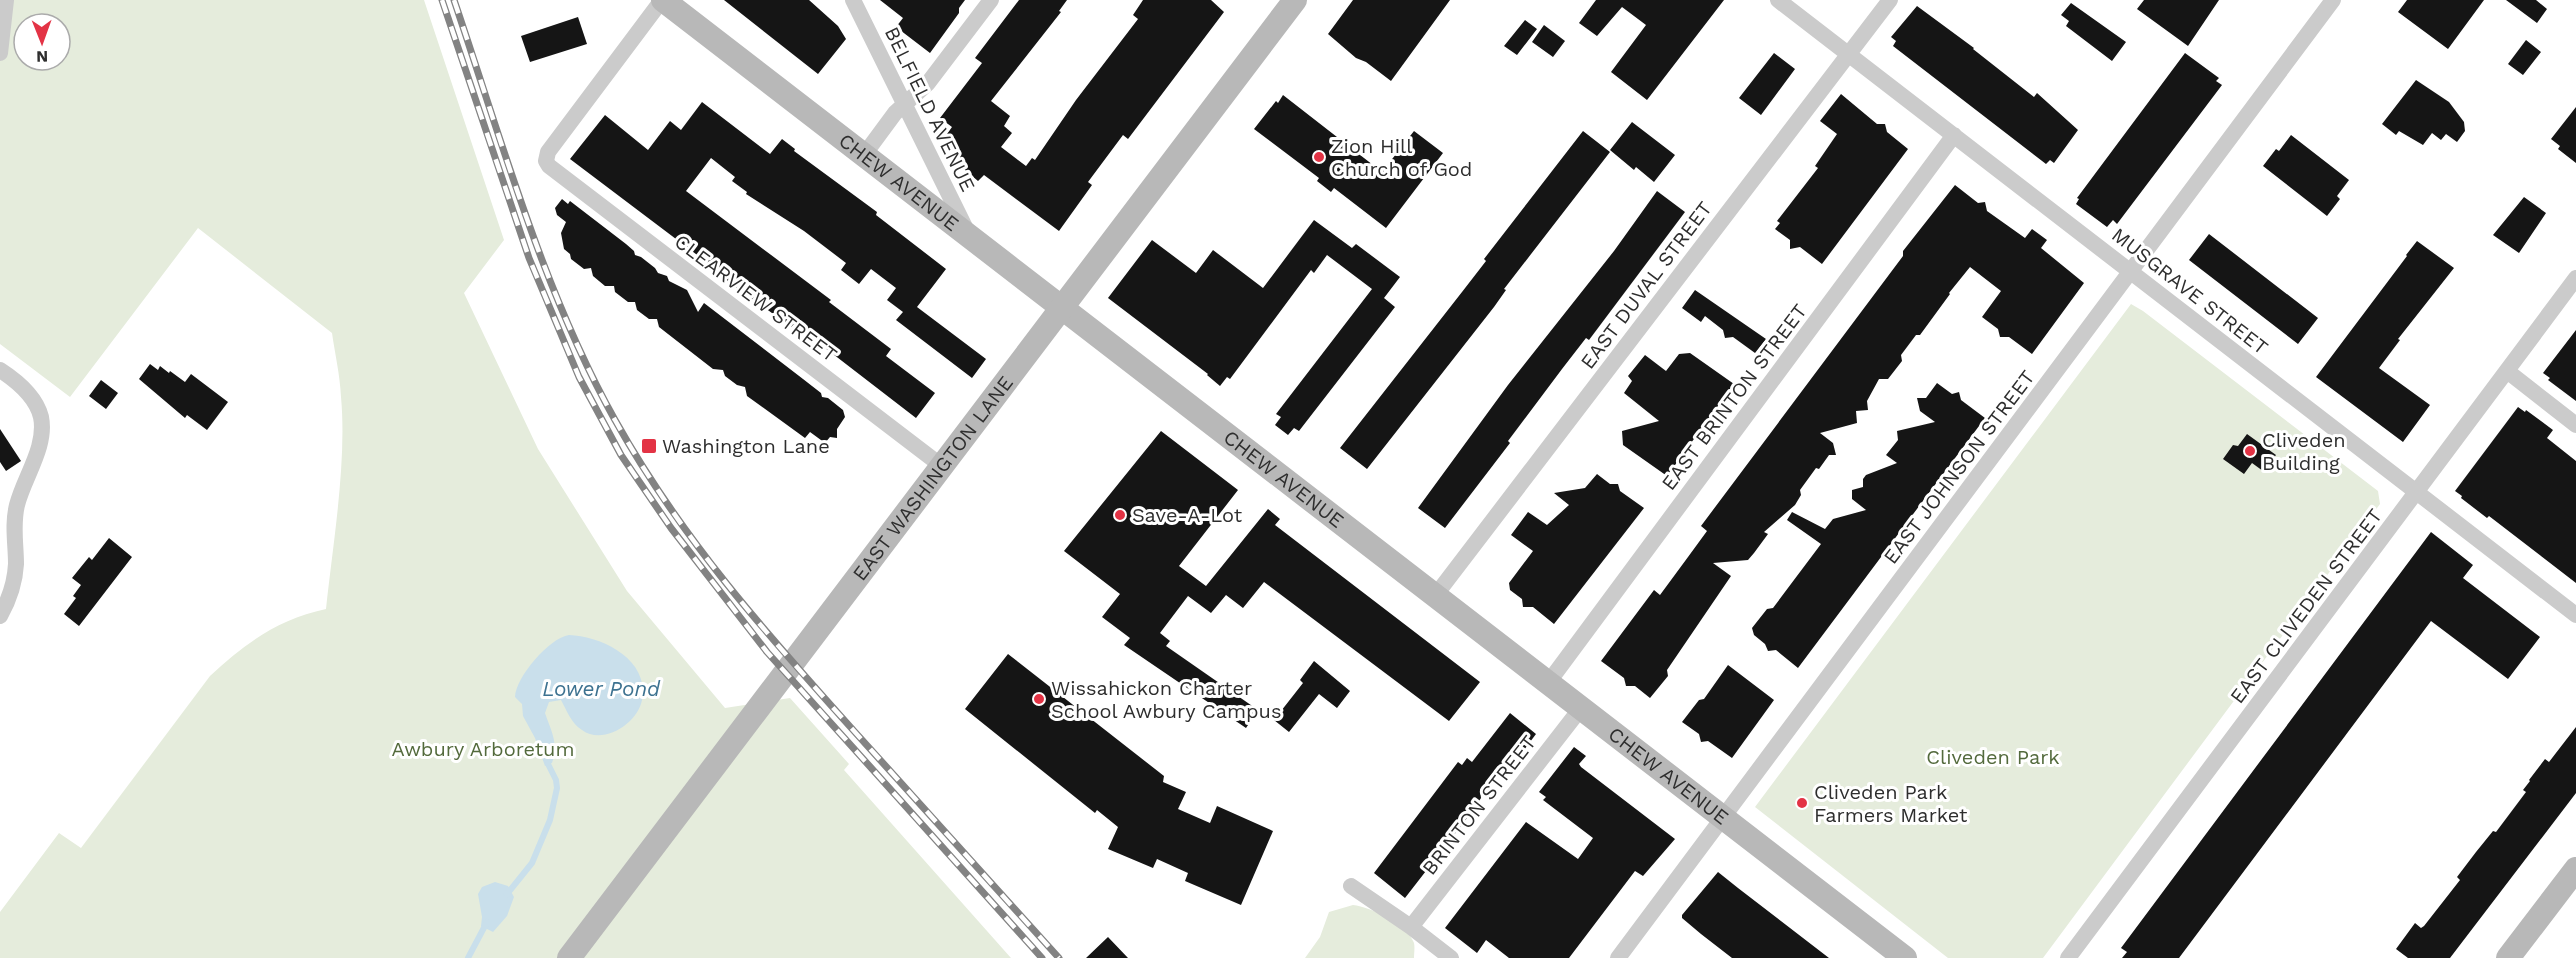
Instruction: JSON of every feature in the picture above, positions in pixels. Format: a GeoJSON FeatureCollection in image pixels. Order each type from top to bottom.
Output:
{"type":"FeatureCollection","features":[{"type":"Feature","properties":{"kind":"street"},"geometry":{"type":"LineString","coordinates":[[0,53],[6,0]]}},
{"type":"Feature","properties":{"kind":"street","name":"CHEW AVENUE"},"geometry":{"type":"LineString","coordinates":[[663,0],[1905,958]]}},
{"type":"Feature","properties":{"kind":"street","name":"CLEARVIEW STREET"},"geometry":{"type":"LineString","coordinates":[[663,0],[548,152],[546,160],[553,170],[943,467]]}},
{"type":"Feature","properties":{"kind":"street","name":"BELFIELD AVENUE"},"geometry":{"type":"LineString","coordinates":[[853,0],[970,236]]}},
{"type":"Feature","properties":{"kind":"street"},"geometry":{"type":"LineString","coordinates":[[864,155],[895,113],[928,83],[991,0]]}},
{"type":"Feature","properties":{"kind":"street","name":"EAST WASHINGTON LANE"},"geometry":{"type":"LineString","coordinates":[[569,958],[1295,0]]}},
{"type":"Feature","properties":{"kind":"street","name":"MUSGRAVE STREET"},"geometry":{"type":"LineString","coordinates":[[1778,0],[2576,615]]}},
{"type":"Feature","properties":{"kind":"street","name":"EAST DUVAL STREET"},"geometry":{"type":"LineString","coordinates":[[1435,596],[1890,0]]}},
{"type":"Feature","properties":{"kind":"street","name":"EAST JOHNSON STREET"},"geometry":{"type":"LineString","coordinates":[[1617,958],[1724,818],[2333,0]]}},
{"type":"Feature","properties":{"kind":"street","name":"EAST BRINTON STREET"},"geometry":{"type":"LineString","coordinates":[[1548,683],[1954,135]]}},
{"type":"Feature","properties":{"kind":"street","name":"EAST CLIVEDEN STREET"},"geometry":{"type":"LineString","coordinates":[[2068,958],[2576,278]]}},
{"type":"Feature","properties":{"kind":"street"},"geometry":{"type":"LineString","coordinates":[[0,370],[32,398],[38,408],[42,426],[40,443],[18,503],[14,530],[15,578],[0,616]]}},
{"type":"Feature","properties":{"kind":"street"},"geometry":{"type":"LineString","coordinates":[[2507,371],[2576,425]]}},
{"type":"Feature","properties":{"kind":"street","name":"BRINTON STREET"},"geometry":{"type":"LineString","coordinates":[[1411,927],[1581,708]]}},
{"type":"Feature","properties":{"kind":"street"},"geometry":{"type":"LineString","coordinates":[[2508,958],[2576,869]]}},
{"type":"Feature","properties":{"kind":"street"},"geometry":{"type":"LineString","coordinates":[[1351,886],[1451,958]]}},
{"type":"Feature","properties":{"kind":"green space","name":"Awbury Arboretum"},"geometry":{"type":"Polygon","coordinates":[[[0,0],[424,0],[504,240],[464,293],[538,449],[627,591],[725,708],[790,698],[849,764],[844,770],[1011,958],[0,958],[0,912],[59,833],[81,848],[210,676],[236,653],[264,634],[293,619],[326,609],[342,448],[340,381],[332,333],[198,228],[70,397],[0,344],[0,0]]]}},
{"type":"Feature","properties":{"kind":"green space","name":"Cliveden Park"},"geometry":{"type":"Polygon","coordinates":[[[2131,304],[2378,491],[2380,504],[2043,958],[1948,958],[1755,807],[2131,304]]]}},
{"type":"Feature","properties":{"kind":"green space"},"geometry":{"type":"Polygon","coordinates":[[[1353,905],[1379,913],[1404,930],[1414,943],[1414,958],[1305,958],[1320,937],[1329,912],[1353,905]]]}},
{"type":"Feature","properties":{"kind":"water","name":"Lower Pond"},"geometry":{"type":"Polygon","coordinates":[[[569,635],[595,640],[620,652],[631,662],[638,673],[642,685],[642,700],[634,717],[627,724],[609,734],[600,735],[590,734],[578,727],[561,700],[549,702],[545,713],[555,749],[552,763],[545,766],[535,738],[523,716],[522,704],[515,697],[527,669],[552,643],[569,635]]]}},
{"type":"Feature","properties":{"kind":"water"},"geometry":{"type":"Polygon","coordinates":[[[495,882],[508,886],[514,897],[507,916],[493,932],[481,926],[482,917],[478,894],[482,887],[495,882]]]}},
{"type":"Feature","properties":{"kind":"building"},"geometry":{"type":"Polygon","coordinates":[[[724,0],[809,0],[838,26],[846,39],[818,74],[724,0]]]}},
{"type":"Feature","properties":{"kind":"building"},"geometry":{"type":"Polygon","coordinates":[[[880,0],[965,0],[959,8],[959,13],[930,53],[896,27],[903,18],[880,0]]]}},
{"type":"Feature","properties":{"kind":"building"},"geometry":{"type":"Polygon","coordinates":[[[1019,0],[1067,0],[1059,11],[1061,12],[991,101],[1010,116],[1004,126],[1012,133],[1001,147],[1026,166],[1032,158],[1035,160],[1076,100],[1138,19],[1133,15],[1143,0],[1211,0],[1224,12],[1128,139],[1123,135],[1088,182],[1092,185],[1059,231],[984,175],[978,181],[965,170],[947,134],[952,127],[940,118],[982,63],[975,58],[1019,0]]]}},
{"type":"Feature","properties":{"kind":"building"},"geometry":{"type":"Polygon","coordinates":[[[1353,0],[1450,0],[1391,81],[1366,62],[1356,58],[1328,34],[1353,0]]]}},
{"type":"Feature","properties":{"kind":"building"},"geometry":{"type":"Polygon","coordinates":[[[1596,0],[1724,0],[1647,100],[1611,72],[1646,25],[1622,7],[1597,36],[1579,23],[1596,0]]]}},
{"type":"Feature","properties":{"kind":"building"},"geometry":{"type":"Polygon","coordinates":[[[2144,0],[2219,0],[2188,46],[2137,9],[2144,0]]]}},
{"type":"Feature","properties":{"kind":"building"},"geometry":{"type":"Polygon","coordinates":[[[2407,0],[2484,0],[2448,49],[2398,12],[2407,0]]]}},
{"type":"Feature","properties":{"kind":"building"},"geometry":{"type":"Polygon","coordinates":[[[2506,0],[2536,0],[2547,9],[2537,23],[2506,0]]]}},
{"type":"Feature","properties":{"kind":"building"},"geometry":{"type":"Polygon","coordinates":[[[2071,3],[2126,42],[2112,61],[2066,26],[2069,21],[2061,15],[2071,3]]]}},
{"type":"Feature","properties":{"kind":"building"},"geometry":{"type":"Polygon","coordinates":[[[1917,6],[1974,48],[2034,97],[2037,93],[2078,130],[2054,163],[2050,160],[2046,164],[1893,46],[1896,41],[1891,37],[1917,6]]]}},
{"type":"Feature","properties":{"kind":"building"},"geometry":{"type":"Polygon","coordinates":[[[578,17],[587,44],[530,62],[521,36],[578,17]]]}},
{"type":"Feature","properties":{"kind":"building"},"geometry":{"type":"Polygon","coordinates":[[[1525,20],[1537,29],[1517,55],[1504,46],[1525,20]]]}},
{"type":"Feature","properties":{"kind":"building"},"geometry":{"type":"Polygon","coordinates":[[[1544,25],[1565,41],[1553,57],[1532,42],[1544,25]]]}},
{"type":"Feature","properties":{"kind":"building"},"geometry":{"type":"Polygon","coordinates":[[[2526,40],[2541,52],[2523,75],[2508,64],[2526,40]]]}},
{"type":"Feature","properties":{"kind":"building"},"geometry":{"type":"Polygon","coordinates":[[[1774,53],[1795,69],[1761,115],[1739,98],[1774,53]]]}},
{"type":"Feature","properties":{"kind":"building"},"geometry":{"type":"Polygon","coordinates":[[[2185,53],[2219,78],[2216,81],[2222,85],[2117,224],[2113,220],[2107,227],[2076,204],[2079,199],[2077,198],[2185,53]]]}},
{"type":"Feature","properties":{"kind":"building"},"geometry":{"type":"Polygon","coordinates":[[[2416,80],[2449,102],[2464,122],[2465,131],[2457,142],[2446,134],[2441,140],[2432,133],[2423,145],[2399,131],[2396,135],[2382,124],[2416,80]]]}},
{"type":"Feature","properties":{"kind":"building"},"geometry":{"type":"Polygon","coordinates":[[[1841,94],[1877,124],[1885,124],[1887,132],[1908,149],[1822,264],[1800,247],[1790,249],[1790,240],[1775,229],[1780,223],[1777,221],[1818,168],[1815,166],[1837,134],[1820,121],[1841,94]]]}},
{"type":"Feature","properties":{"kind":"building","name":"Zion Hill Church of God"},"geometry":{"type":"Polygon","coordinates":[[[1283,95],[1382,172],[1414,131],[1443,153],[1386,228],[1334,188],[1331,192],[1317,181],[1319,178],[1254,129],[1283,95]]]}},
{"type":"Feature","properties":{"kind":"building"},"geometry":{"type":"Polygon","coordinates":[[[702,102],[770,154],[782,139],[795,149],[794,151],[877,212],[876,215],[946,269],[917,307],[986,359],[972,378],[896,320],[903,312],[887,300],[896,288],[871,269],[859,284],[841,270],[846,263],[804,231],[746,194],[747,192],[732,181],[735,177],[711,158],[686,191],[831,300],[829,302],[891,349],[886,356],[935,393],[916,418],[794,324],[791,327],[757,302],[756,304],[724,278],[725,276],[570,159],[605,115],[648,150],[670,121],[681,130],[702,102]]]}},
{"type":"Feature","properties":{"kind":"building"},"geometry":{"type":"Polygon","coordinates":[[[2576,107],[2576,163],[2558,149],[2560,146],[2551,139],[2576,107]]]}},
{"type":"Feature","properties":{"kind":"building"},"geometry":{"type":"Polygon","coordinates":[[[1632,122],[1675,155],[1654,182],[1636,167],[1634,170],[1610,150],[1632,122]]]}},
{"type":"Feature","properties":{"kind":"building"},"geometry":{"type":"Polygon","coordinates":[[[1583,131],[1610,152],[1504,289],[1506,290],[1494,307],[1367,469],[1340,448],[1486,261],[1484,259],[1583,131]]]}},
{"type":"Feature","properties":{"kind":"building"},"geometry":{"type":"Polygon","coordinates":[[[2291,135],[2349,180],[2337,196],[2340,199],[2327,216],[2263,166],[2276,149],[2279,151],[2291,135]]]}},
{"type":"Feature","properties":{"kind":"building"},"geometry":{"type":"Polygon","coordinates":[[[1955,185],[1978,203],[1985,202],[1987,211],[2025,238],[2032,229],[2047,240],[2041,248],[2084,283],[2032,354],[2009,337],[2000,337],[1998,329],[1982,317],[2001,291],[1970,267],[1920,335],[1916,335],[1901,355],[1902,361],[1888,379],[1879,379],[1867,401],[1868,410],[1856,411],[1857,423],[1820,433],[1833,443],[1836,455],[1829,455],[1819,469],[1816,468],[1800,490],[1801,495],[1795,505],[1764,532],[1768,534],[1748,560],[1713,563],[1731,576],[1667,670],[1668,676],[1650,698],[1635,686],[1626,686],[1624,678],[1601,661],[1654,590],[1660,595],[1707,531],[1701,526],[1903,256],[1903,251],[1955,185]]]}},
{"type":"Feature","properties":{"kind":"building"},"geometry":{"type":"Polygon","coordinates":[[[1657,191],[1685,212],[1589,340],[1586,338],[1562,369],[1508,441],[1510,443],[1445,528],[1418,508],[1508,385],[1614,251],[1657,191]]]}},
{"type":"Feature","properties":{"kind":"building"},"geometry":{"type":"Polygon","coordinates":[[[2524,197],[2546,213],[2519,253],[2493,235],[2524,197]]]}},
{"type":"Feature","properties":{"kind":"building"},"geometry":{"type":"Polygon","coordinates":[[[562,199],[568,204],[570,201],[626,244],[635,255],[641,257],[658,273],[667,276],[669,281],[687,290],[698,312],[704,303],[821,393],[822,397],[828,398],[843,410],[845,417],[837,429],[837,438],[830,437],[825,443],[810,432],[805,438],[747,396],[745,387],[737,385],[725,376],[723,370],[713,369],[659,327],[657,319],[649,319],[637,310],[635,302],[628,302],[615,292],[614,286],[605,286],[593,276],[591,268],[584,269],[571,259],[570,254],[564,249],[561,233],[566,222],[557,215],[555,208],[562,199]]]}},
{"type":"Feature","properties":{"kind":"building"},"geometry":{"type":"Polygon","coordinates":[[[1314,220],[1352,248],[1356,244],[1400,277],[1384,298],[1395,307],[1299,431],[1294,428],[1288,435],[1275,425],[1281,417],[1276,414],[1372,289],[1327,255],[1314,273],[1311,270],[1230,379],[1227,377],[1220,386],[1208,374],[1108,298],[1152,240],[1196,273],[1213,250],[1263,288],[1314,220]]]}},
{"type":"Feature","properties":{"kind":"building"},"geometry":{"type":"Polygon","coordinates":[[[2209,234],[2318,318],[2298,344],[2189,260],[2209,234]]]}},
{"type":"Feature","properties":{"kind":"building"},"geometry":{"type":"Polygon","coordinates":[[[2417,241],[2454,268],[2398,339],[2400,340],[2379,368],[2430,405],[2403,442],[2316,377],[2417,241]]]}},
{"type":"Feature","properties":{"kind":"building"},"geometry":{"type":"Polygon","coordinates":[[[1695,290],[1766,339],[1755,353],[1733,337],[1725,338],[1723,330],[1705,316],[1701,322],[1682,308],[1695,290]]]}},
{"type":"Feature","properties":{"kind":"building"},"geometry":{"type":"Polygon","coordinates":[[[2576,330],[2576,401],[2548,380],[2550,378],[2543,373],[2576,330]]]}},
{"type":"Feature","properties":{"kind":"building"},"geometry":{"type":"Polygon","coordinates":[[[1690,353],[1734,384],[1667,476],[1623,445],[1622,431],[1659,421],[1624,393],[1632,381],[1628,376],[1645,355],[1666,371],[1679,354],[1690,353]]]}},
{"type":"Feature","properties":{"kind":"building"},"geometry":{"type":"Polygon","coordinates":[[[150,364],[158,370],[160,366],[169,373],[170,371],[185,382],[191,374],[228,402],[207,430],[187,415],[185,418],[139,379],[150,364]]]}},
{"type":"Feature","properties":{"kind":"building"},"geometry":{"type":"Polygon","coordinates":[[[101,380],[118,393],[106,409],[89,396],[101,380]]]}},
{"type":"Feature","properties":{"kind":"building"},"geometry":{"type":"Polygon","coordinates":[[[1937,383],[1952,394],[1959,392],[1961,400],[1985,418],[1798,668],[1776,650],[1768,651],[1765,644],[1754,635],[1752,628],[1767,609],[1773,608],[1821,544],[1787,520],[1792,512],[1825,529],[1833,519],[1866,510],[1852,499],[1852,490],[1863,487],[1863,479],[1866,475],[1897,463],[1886,455],[1898,440],[1897,431],[1935,422],[1920,411],[1917,398],[1926,398],[1937,383]]]}},
{"type":"Feature","properties":{"kind":"building"},"geometry":{"type":"Polygon","coordinates":[[[2518,407],[2525,412],[2526,410],[2553,430],[2547,438],[2576,461],[2576,583],[2489,516],[2487,518],[2455,491],[2518,407]]]}},
{"type":"Feature","properties":{"kind":"building"},"geometry":{"type":"Polygon","coordinates":[[[0,429],[21,461],[6,471],[0,462],[0,429]]]}},
{"type":"Feature","properties":{"kind":"building"},"geometry":{"type":"Polygon","coordinates":[[[1161,431],[1238,490],[1179,566],[1206,586],[1268,509],[1280,519],[1275,525],[1480,682],[1449,721],[1264,582],[1243,608],[1226,595],[1211,613],[1188,596],[1160,633],[1170,641],[1166,646],[1258,710],[1246,728],[1124,645],[1130,638],[1102,617],[1120,594],[1064,551],[1161,431]]]}},
{"type":"Feature","properties":{"kind":"building","name":"Cliveden Building"},"geometry":{"type":"Polygon","coordinates":[[[2247,434],[2276,455],[2263,471],[2252,463],[2244,474],[2223,459],[2233,445],[2238,446],[2247,434]]]}},
{"type":"Feature","properties":{"kind":"building"},"geometry":{"type":"Polygon","coordinates":[[[1597,474],[1610,484],[1618,484],[1620,491],[1644,508],[1554,624],[1533,607],[1523,607],[1522,599],[1510,590],[1509,583],[1533,551],[1511,535],[1528,512],[1547,525],[1569,505],[1554,493],[1585,488],[1597,474]]]}},
{"type":"Feature","properties":{"kind":"building"},"geometry":{"type":"Polygon","coordinates":[[[2431,532],[2473,565],[2463,578],[2540,637],[2508,679],[2431,621],[2179,958],[2122,958],[2127,952],[2121,948],[2431,532]]]}},
{"type":"Feature","properties":{"kind":"building"},"geometry":{"type":"Polygon","coordinates":[[[109,538],[132,557],[79,626],[64,614],[76,598],[73,596],[81,585],[72,578],[89,557],[92,560],[109,538]]]}},
{"type":"Feature","properties":{"kind":"building"},"geometry":{"type":"Polygon","coordinates":[[[1008,654],[1164,776],[1163,782],[1186,792],[1178,809],[1210,823],[1217,806],[1273,831],[1241,905],[1185,881],[1188,873],[1157,859],[1153,868],[1108,849],[1118,827],[1097,810],[1095,813],[965,709],[1008,654]]]}},
{"type":"Feature","properties":{"kind":"building"},"geometry":{"type":"Polygon","coordinates":[[[1314,661],[1350,691],[1337,708],[1319,694],[1289,732],[1274,720],[1303,683],[1300,680],[1314,661]]]}},
{"type":"Feature","properties":{"kind":"building"},"geometry":{"type":"Polygon","coordinates":[[[1728,665],[1774,700],[1732,758],[1708,741],[1701,742],[1699,734],[1682,722],[1699,700],[1704,699],[1728,665]]]}},
{"type":"Feature","properties":{"kind":"building"},"geometry":{"type":"Polygon","coordinates":[[[1510,713],[1536,734],[1518,758],[1514,754],[1503,769],[1498,766],[1480,790],[1481,798],[1474,809],[1405,898],[1374,873],[1458,762],[1462,765],[1467,758],[1472,762],[1510,713]]]}},
{"type":"Feature","properties":{"kind":"building"},"geometry":{"type":"Polygon","coordinates":[[[2576,727],[2576,793],[2450,958],[2408,958],[2396,949],[2415,923],[2421,928],[2424,926],[2460,880],[2457,877],[2476,852],[2493,831],[2496,832],[2526,792],[2523,790],[2545,759],[2549,762],[2576,727]]]}},
{"type":"Feature","properties":{"kind":"building"},"geometry":{"type":"Polygon","coordinates":[[[1574,747],[1586,756],[1579,764],[1581,767],[1675,839],[1643,876],[1635,871],[1569,958],[1509,958],[1486,940],[1477,953],[1445,928],[1526,822],[1578,859],[1593,838],[1543,800],[1546,797],[1539,792],[1574,747]]]}},
{"type":"Feature","properties":{"kind":"building"},"geometry":{"type":"Polygon","coordinates":[[[1718,872],[1829,958],[1732,958],[1701,934],[1682,918],[1682,915],[1718,872]]]}},
{"type":"Feature","properties":{"kind":"building"},"geometry":{"type":"Polygon","coordinates":[[[1108,937],[1128,958],[1086,958],[1108,937]]]}},
{"type":"Feature","properties":{"kind":"waterway"},"geometry":{"type":"LineString","coordinates":[[507,894],[532,863],[550,820],[557,788],[556,780],[548,764]]}},
{"type":"Feature","properties":{"kind":"waterway"},"geometry":{"type":"LineString","coordinates":[[468,958],[487,922]]}},
{"type":"Feature","properties":{"kind":"railway"},"geometry":{"type":"LineString","coordinates":[[442,0],[529,258],[579,377],[621,455],[671,528],[767,652],[1042,958]]}},
{"type":"Feature","properties":{"kind":"railway"},"geometry":{"type":"LineString","coordinates":[[454,0],[525,214],[566,319],[615,420],[641,463],[696,544],[756,620],[1059,958]]}},
{"type":"Feature","properties":{"kind":"place","name":"Zion Hill Church of God"},"geometry":{"type":"Point","coordinates":[1319,157]}},
{"type":"Feature","properties":{"kind":"place","name":"Washington Lane"},"geometry":{"type":"Point","coordinates":[649,446]}},
{"type":"Feature","properties":{"kind":"place","name":"Cliveden Building"},"geometry":{"type":"Point","coordinates":[2250,451]}},
{"type":"Feature","properties":{"kind":"place","name":"Save-A-Lot"},"geometry":{"type":"Point","coordinates":[1120,515]}},
{"type":"Feature","properties":{"kind":"place","name":"Wissahickon Charter School Awbury Campus"},"geometry":{"type":"Point","coordinates":[1039,699]}},
{"type":"Feature","properties":{"kind":"place","name":"Cliveden Park Farmers Market"},"geometry":{"type":"Point","coordinates":[1802,803]}}]}
